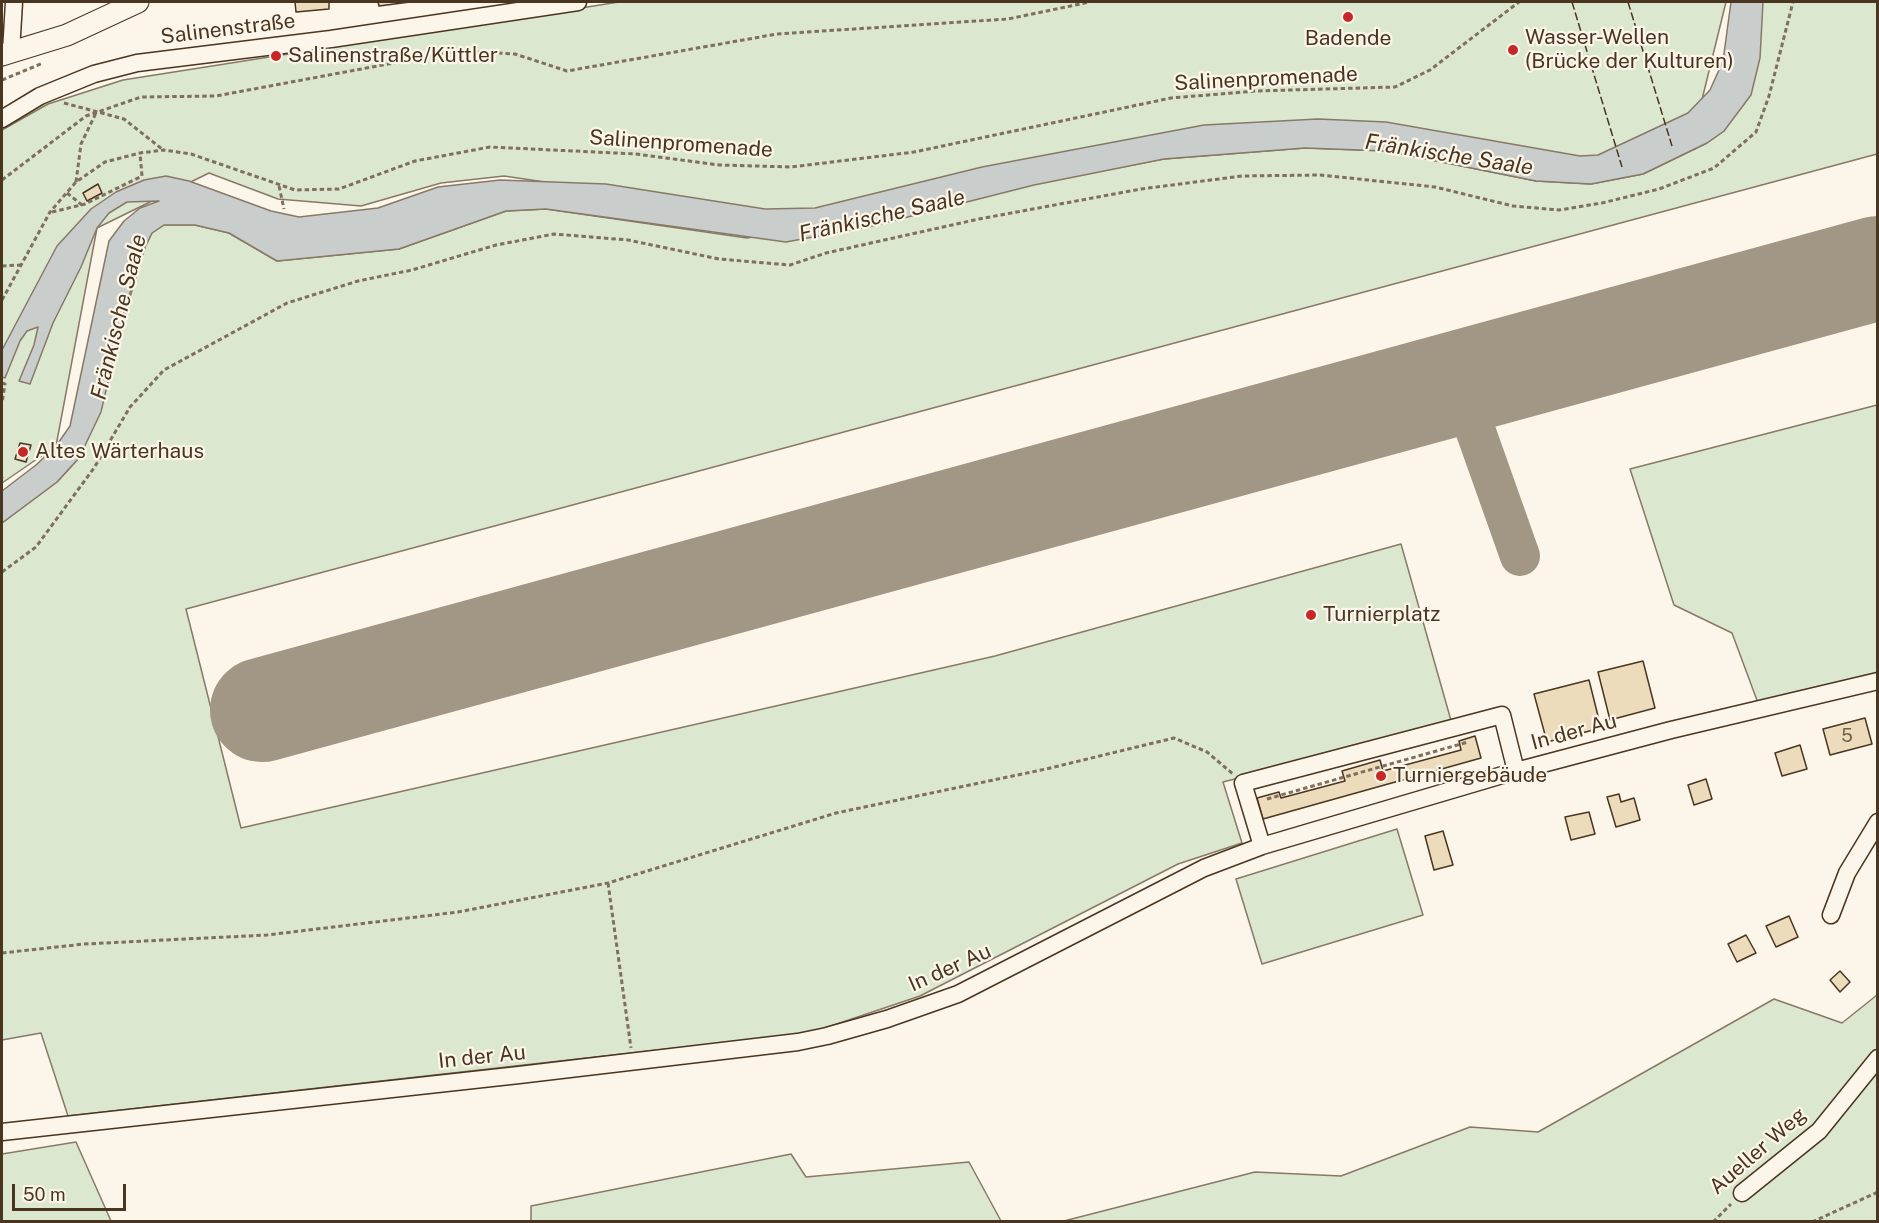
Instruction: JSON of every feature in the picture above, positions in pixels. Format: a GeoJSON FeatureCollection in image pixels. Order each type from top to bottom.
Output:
{"type":"FeatureCollection","features":[{"type":"Feature","properties":{"kind":"main road"},"geometry":{"type":"LineString","coordinates":[[6,53],[67,35],[138,2]]}},
{"type":"Feature","properties":{"kind":"street"},"geometry":{"type":"LineString","coordinates":[[6,53],[14,2]]}},
{"type":"Feature","properties":{"kind":"street","name":"Salinenstraße"},"geometry":{"type":"LineString","coordinates":[[2,119],[40,96],[94,74],[136,63],[331,39],[578,2]]}},
{"type":"Feature","properties":{"kind":"street","name":"In der Au"},"geometry":{"type":"LineString","coordinates":[[2,1132],[798,1042],[887,1019],[958,993],[1204,868],[1262,846],[1516,771],[1671,730],[1878,681]]}},
{"type":"Feature","properties":{"kind":"street"},"geometry":{"type":"LineString","coordinates":[[1262,846],[1243,783],[1502,715],[1516,771]]}},
{"type":"Feature","properties":{"kind":"street"},"geometry":{"type":"LineString","coordinates":[[1831,915],[1847,873],[1878,822]]}},
{"type":"Feature","properties":{"kind":"street","name":"Aueller Weg"},"geometry":{"type":"LineString","coordinates":[[1742,1193],[1822,1127],[1878,1058]]}},
{"type":"Feature","properties":{"kind":"path"},"geometry":{"type":"LineString","coordinates":[[2,180],[86,116],[141,97],[216,96],[458,51],[515,54],[567,71],[777,34],[1008,19],[1090,2]]}},
{"type":"Feature","properties":{"kind":"path","name":"Salinenpromenade"},"geometry":{"type":"LineString","coordinates":[[2,300],[50,212],[76,182],[105,162],[140,153],[164,150],[191,154],[295,190],[339,189],[415,161],[490,147],[636,154],[719,165],[792,167],[914,152],[1171,98],[1256,91],[1395,87],[1430,70],[1519,2]]}},
{"type":"Feature","properties":{"kind":"path"},"geometry":{"type":"LineString","coordinates":[[2,572],[36,547],[94,468],[130,407],[164,370],[287,303],[357,281],[412,270],[496,245],[554,234],[628,240],[719,259],[790,265],[826,253],[979,219],[1141,189],[1242,176],[1320,175],[1435,187],[1513,206],[1559,210],[1602,204],[1659,189],[1714,168],[1756,132],[1769,96],[1793,2]]}},
{"type":"Feature","properties":{"kind":"path"},"geometry":{"type":"LineString","coordinates":[[2,80],[50,60]]}},
{"type":"Feature","properties":{"kind":"path"},"geometry":{"type":"LineString","coordinates":[[58,102],[124,120],[164,150]]}},
{"type":"Feature","properties":{"kind":"path"},"geometry":{"type":"LineString","coordinates":[[76,182],[81,144],[96,112]]}},
{"type":"Feature","properties":{"kind":"path"},"geometry":{"type":"LineString","coordinates":[[50,212],[83,204],[142,176],[140,153]]}},
{"type":"Feature","properties":{"kind":"path"},"geometry":{"type":"LineString","coordinates":[[279,186],[284,209]]}},
{"type":"Feature","properties":{"kind":"path"},"geometry":{"type":"LineString","coordinates":[[67,193],[83,204]]}},
{"type":"Feature","properties":{"kind":"path"},"geometry":{"type":"LineString","coordinates":[[2,266],[20,266]]}},
{"type":"Feature","properties":{"kind":"path"},"geometry":{"type":"LineString","coordinates":[[2,403],[3,383]]}},
{"type":"Feature","properties":{"kind":"path"},"geometry":{"type":"LineString","coordinates":[[2,953],[84,944],[267,935],[458,912],[608,883],[836,813],[1046,770],[1174,738],[1207,752],[1243,783]]}},
{"type":"Feature","properties":{"kind":"path"},"geometry":{"type":"LineString","coordinates":[[1267,800],[1468,742]]}},
{"type":"Feature","properties":{"kind":"path"},"geometry":{"type":"LineString","coordinates":[[608,883],[633,1062]]}},
{"type":"Feature","properties":{"kind":"path"},"geometry":{"type":"LineString","coordinates":[[1812,1221],[1878,1192]]}},
{"type":"Feature","properties":{"kind":"path","name":"Aueller Weg"},"geometry":{"type":"LineString","coordinates":[[1713,1221],[1742,1193]]}},
{"type":"Feature","properties":{"kind":"green space"},"geometry":{"type":"Polygon","coordinates":[[[619,2],[1726,2],[1696,124],[1605,162],[1308,128],[803,220],[504,176],[441,183],[361,206],[278,199],[209,173],[97,228],[56,446],[2,483],[2,130],[48,104],[123,80],[619,2]]]}},
{"type":"Feature","properties":{"kind":"green space"},"geometry":{"type":"Polygon","coordinates":[[[1763,2],[1877,2],[1877,154],[186,609],[241,828],[995,656],[1401,544],[1452,724],[1223,782],[1242,843],[1178,864],[920,996],[810,1033],[68,1116],[41,1033],[2,1040],[2,523],[57,482],[79,458],[88,438],[145,247],[152,233],[164,225],[195,225],[229,233],[277,261],[399,249],[506,211],[546,209],[747,238],[1164,159],[1305,148],[1387,151],[1536,181],[1591,184],[1643,174],[1707,143],[1724,131],[1763,2]]]}},
{"type":"Feature","properties":{"kind":"green space"},"geometry":{"type":"Polygon","coordinates":[[[1877,405],[1877,674],[1758,703],[1732,633],[1674,605],[1630,469],[1877,405]]]}},
{"type":"Feature","properties":{"kind":"green space"},"geometry":{"type":"Polygon","coordinates":[[[1397,829],[1423,915],[1262,964],[1236,879],[1397,829]]]}},
{"type":"Feature","properties":{"kind":"green space"},"geometry":{"type":"Polygon","coordinates":[[[1877,995],[1877,1221],[1060,1222],[1255,1172],[1341,1176],[1470,1127],[1538,1132],[1774,999],[1842,1023],[1877,995]]]}},
{"type":"Feature","properties":{"kind":"green space"},"geometry":{"type":"Polygon","coordinates":[[[76,1142],[111,1221],[2,1221],[2,1154],[76,1142]]]}},
{"type":"Feature","properties":{"kind":"green space"},"geometry":{"type":"Polygon","coordinates":[[[791,1154],[806,1177],[969,1162],[1001,1221],[531,1221],[531,1206],[791,1154]]]}},
{"type":"Feature","properties":{"kind":"water","name":"Fränkische Saale"},"geometry":{"type":"Polygon","coordinates":[[[1731,2],[1763,2],[1760,58],[1751,95],[1724,131],[1707,143],[1643,174],[1591,184],[1536,181],[1387,151],[1305,148],[1164,159],[1034,185],[868,227],[786,242],[546,209],[506,211],[399,249],[277,261],[229,233],[195,225],[164,225],[152,233],[145,247],[125,308],[101,412],[79,458],[57,482],[2,523],[2,491],[56,446],[70,426],[109,241],[124,221],[140,208],[159,201],[127,202],[109,213],[97,228],[81,267],[53,323],[30,384],[19,381],[34,345],[38,327],[27,331],[20,341],[5,378],[2,377],[2,350],[57,246],[91,209],[116,192],[144,180],[166,176],[189,181],[271,211],[299,217],[378,208],[438,187],[500,180],[606,184],[765,209],[815,208],[982,167],[1204,125],[1318,119],[1386,122],[1580,156],[1598,155],[1688,113],[1710,90],[1723,61],[1731,2]]]}},
{"type":"Feature","properties":{"kind":"building"},"geometry":{"type":"Polygon","coordinates":[[[295,2],[329,2],[329,9],[296,12],[295,2]]]}},
{"type":"Feature","properties":{"kind":"building"},"geometry":{"type":"Polygon","coordinates":[[[378,2],[410,2],[379,6],[378,2]]]}},
{"type":"Feature","properties":{"kind":"building"},"geometry":{"type":"Polygon","coordinates":[[[98,184],[102,193],[87,201],[83,193],[98,184]]]}},
{"type":"Feature","properties":{"kind":"building","name":"Altes Wärterhaus"},"geometry":{"type":"Polygon","coordinates":[[[20,443],[31,445],[26,462],[15,459],[20,443]]]}},
{"type":"Feature","properties":{"kind":"building"},"geometry":{"type":"Polygon","coordinates":[[[1643,661],[1655,708],[1610,720],[1598,672],[1643,661]]]}},
{"type":"Feature","properties":{"kind":"building"},"geometry":{"type":"Polygon","coordinates":[[[1589,680],[1601,728],[1547,742],[1534,694],[1589,680]]]}},
{"type":"Feature","properties":{"kind":"building"},"geometry":{"type":"Polygon","coordinates":[[[1865,718],[1872,744],[1830,755],[1823,729],[1865,718]]]}},
{"type":"Feature","properties":{"kind":"building","name":"Turniergebäude"},"geometry":{"type":"Polygon","coordinates":[[[1475,736],[1481,758],[1263,819],[1257,798],[1279,792],[1281,798],[1345,781],[1342,771],[1380,760],[1383,771],[1461,750],[1459,741],[1475,736]]]}},
{"type":"Feature","properties":{"kind":"building"},"geometry":{"type":"Polygon","coordinates":[[[1800,745],[1807,769],[1782,776],[1775,753],[1800,745]]]}},
{"type":"Feature","properties":{"kind":"building"},"geometry":{"type":"Polygon","coordinates":[[[1706,779],[1712,799],[1694,805],[1688,785],[1706,779]]]}},
{"type":"Feature","properties":{"kind":"building"},"geometry":{"type":"Polygon","coordinates":[[[1619,794],[1621,802],[1634,798],[1640,820],[1616,827],[1607,797],[1619,794]]]}},
{"type":"Feature","properties":{"kind":"building"},"geometry":{"type":"Polygon","coordinates":[[[1589,812],[1595,834],[1571,840],[1565,817],[1589,812]]]}},
{"type":"Feature","properties":{"kind":"building"},"geometry":{"type":"Polygon","coordinates":[[[1443,831],[1453,865],[1434,870],[1425,836],[1443,831]]]}},
{"type":"Feature","properties":{"kind":"building"},"geometry":{"type":"Polygon","coordinates":[[[1789,916],[1798,937],[1776,947],[1766,926],[1789,916]]]}},
{"type":"Feature","properties":{"kind":"building"},"geometry":{"type":"Polygon","coordinates":[[[1746,935],[1756,953],[1737,962],[1728,944],[1746,935]]]}},
{"type":"Feature","properties":{"kind":"building"},"geometry":{"type":"Polygon","coordinates":[[[1840,971],[1850,982],[1840,992],[1830,980],[1840,971]]]}},
{"type":"Feature","properties":{"kind":"taxiway"},"geometry":{"type":"LineString","coordinates":[[1459,384],[1520,556]]}},
{"type":"Feature","properties":{"kind":"runway"},"geometry":{"type":"LineString","coordinates":[[262,710],[1878,268]]}},
{"type":"Feature","properties":{"kind":"fence"},"geometry":{"type":"LineString","coordinates":[[1572,2],[1622,167]]}},
{"type":"Feature","properties":{"kind":"fence"},"geometry":{"type":"LineString","coordinates":[[1628,2],[1672,146]]}},
{"type":"Feature","properties":{"kind":"place","name":"Badende"},"geometry":{"type":"Point","coordinates":[1348,17]}},
{"type":"Feature","properties":{"kind":"place","name":"Wasser-Wellen (Brücke der Kulturen)"},"geometry":{"type":"Point","coordinates":[1513,50]}},
{"type":"Feature","properties":{"kind":"place","name":"Salinenstraße/Küttler"},"geometry":{"type":"Point","coordinates":[276,56]}},
{"type":"Feature","properties":{"kind":"place","name":"Altes Wärterhaus"},"geometry":{"type":"Point","coordinates":[23,452]}},
{"type":"Feature","properties":{"kind":"place","name":"Turnierplatz"},"geometry":{"type":"Point","coordinates":[1311,615]}},
{"type":"Feature","properties":{"kind":"place","name":"Turniergebäude"},"geometry":{"type":"Point","coordinates":[1381,776]}}]}
